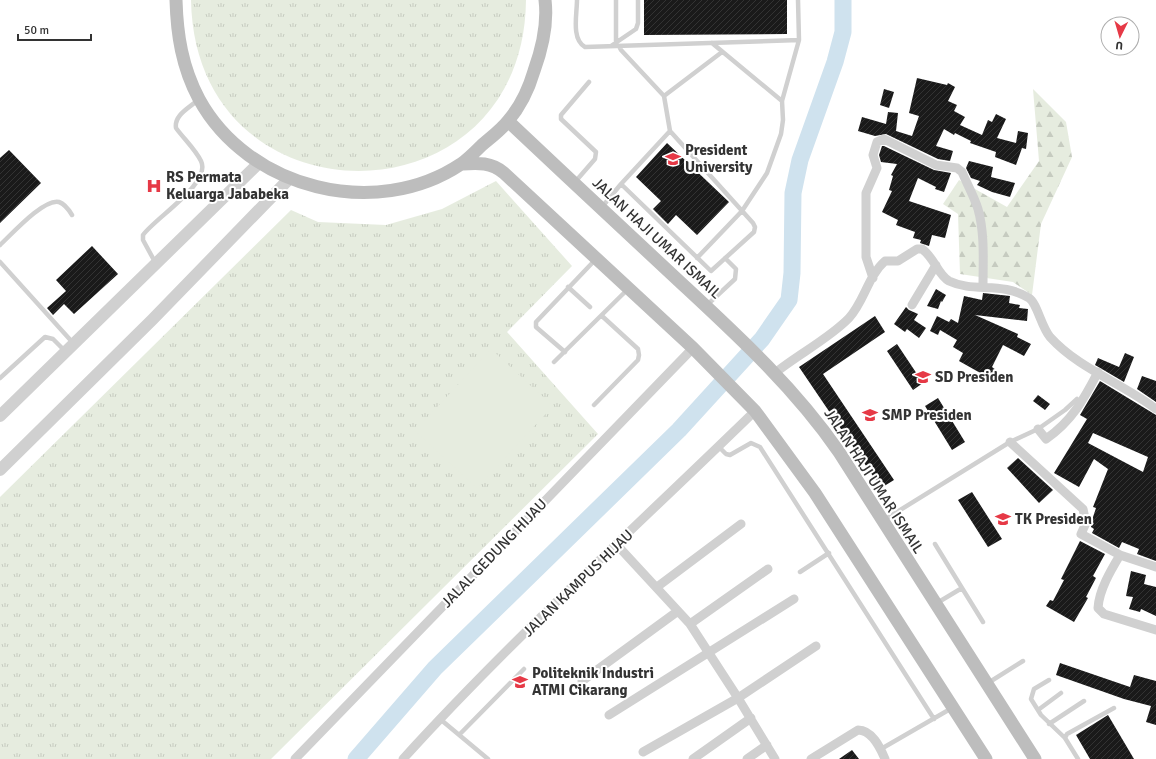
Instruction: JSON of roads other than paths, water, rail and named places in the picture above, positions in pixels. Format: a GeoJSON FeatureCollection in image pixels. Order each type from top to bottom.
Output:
{"type":"FeatureCollection","features":[{"type":"Feature","properties":{"kind":"main road"},"geometry":{"type":"LineString","coordinates":[[176,0],[177,32],[185,67],[200,99],[216,123],[236,145],[259,163],[289,179],[318,188],[347,193],[377,192],[407,187],[435,178],[462,164],[508,121],[529,87],[542,48],[546,0]]}},
{"type":"Feature","properties":{"kind":"main road","name":"JALAN HAJI UMAR ISMAIL"},"geometry":{"type":"LineString","coordinates":[[508,121],[733,331],[772,370],[825,432],[1034,759]]}},
{"type":"Feature","properties":{"kind":"main road"},"geometry":{"type":"LineString","coordinates":[[462,164],[480,163],[496,166],[696,351],[756,411],[815,494],[986,759]]}},
{"type":"Feature","properties":{"kind":"street"},"geometry":{"type":"LineString","coordinates":[[873,278],[866,257],[866,193],[877,168],[873,155],[877,142],[884,139],[936,165],[957,168],[962,172],[978,207],[983,262],[982,286]]}},
{"type":"Feature","properties":{"kind":"street"},"geometry":{"type":"LineString","coordinates":[[0,415],[259,163]]}},
{"type":"Feature","properties":{"kind":"street"},"geometry":{"type":"LineString","coordinates":[[0,470],[152,320],[289,179]]}},
{"type":"Feature","properties":{"kind":"street"},"geometry":{"type":"LineString","coordinates":[[772,370],[849,318],[860,303],[873,278],[885,262],[898,261],[917,249],[925,252],[942,275],[948,280],[959,285],[1014,289],[1030,299],[1035,306],[1041,323],[1050,336],[1062,348],[1098,372],[1141,397],[1156,409]]}},
{"type":"Feature","properties":{"kind":"street"},"geometry":{"type":"LineString","coordinates":[[912,306],[936,265]]}},
{"type":"Feature","properties":{"kind":"street","name":"JALAL GEDUNG HIJAU"},"geometry":{"type":"LineString","coordinates":[[295,759],[696,351]]}},
{"type":"Feature","properties":{"kind":"street"},"geometry":{"type":"LineString","coordinates":[[1038,429],[1046,439],[1059,430],[1072,417],[1098,372]]}},
{"type":"Feature","properties":{"kind":"street","name":"JALAN KAMPUS HIJAU"},"geometry":{"type":"LineString","coordinates":[[403,759],[439,719],[756,411]]}},
{"type":"Feature","properties":{"kind":"street"},"geometry":{"type":"LineString","coordinates":[[1010,442],[1083,509],[1086,523],[1081,534],[1120,555],[1156,567]]}},
{"type":"Feature","properties":{"kind":"street"},"geometry":{"type":"LineString","coordinates":[[657,587],[741,524]]}},
{"type":"Feature","properties":{"kind":"street"},"geometry":{"type":"LineString","coordinates":[[618,545],[690,624],[708,654],[751,718],[775,759]]}},
{"type":"Feature","properties":{"kind":"street"},"geometry":{"type":"LineString","coordinates":[[1120,555],[1111,570],[1100,598],[1098,608],[1104,614],[1156,630]]}},
{"type":"Feature","properties":{"kind":"street"},"geometry":{"type":"LineString","coordinates":[[690,624],[768,569]]}},
{"type":"Feature","properties":{"kind":"street"},"geometry":{"type":"LineString","coordinates":[[609,715],[794,599]]}},
{"type":"Feature","properties":{"kind":"street"},"geometry":{"type":"LineString","coordinates":[[582,681],[678,611]]}},
{"type":"Feature","properties":{"kind":"street"},"geometry":{"type":"LineString","coordinates":[[643,752],[738,698],[816,646]]}},
{"type":"Feature","properties":{"kind":"street"},"geometry":{"type":"LineString","coordinates":[[693,759],[751,718]]}},
{"type":"Feature","properties":{"kind":"street"},"geometry":{"type":"LineString","coordinates":[[811,759],[858,730],[869,732],[881,749],[885,759]]}},
{"type":"Feature","properties":{"kind":"street"},"geometry":{"type":"LineString","coordinates":[[747,759],[767,745]]}},
{"type":"Feature","properties":{"kind":"lane"},"geometry":{"type":"LineString","coordinates":[[577,0],[576,38],[579,44],[585,47],[611,46],[618,44],[798,40]]}},
{"type":"Feature","properties":{"kind":"lane"},"geometry":{"type":"LineString","coordinates":[[616,0],[618,44],[621,50],[664,96],[670,131],[742,211],[755,227],[754,232],[711,271],[621,184]]}},
{"type":"Feature","properties":{"kind":"lane"},"geometry":{"type":"LineString","coordinates":[[618,44],[637,26],[638,0]]}},
{"type":"Feature","properties":{"kind":"lane"},"geometry":{"type":"LineString","coordinates":[[697,258],[742,211],[767,173],[781,134],[783,120],[782,102],[798,40],[798,0]]}},
{"type":"Feature","properties":{"kind":"lane"},"geometry":{"type":"LineString","coordinates":[[712,43],[782,102]]}},
{"type":"Feature","properties":{"kind":"lane"},"geometry":{"type":"LineString","coordinates":[[664,96],[722,52]]}},
{"type":"Feature","properties":{"kind":"lane"},"geometry":{"type":"LineString","coordinates":[[574,183],[595,159],[596,152],[562,119],[561,115],[589,82]]}},
{"type":"Feature","properties":{"kind":"lane"},"geometry":{"type":"LineString","coordinates":[[156,264],[143,240],[143,235],[192,188],[202,174],[201,161],[176,128],[179,116],[200,99]]}},
{"type":"Feature","properties":{"kind":"lane"},"geometry":{"type":"LineString","coordinates":[[601,208],[670,131]]}},
{"type":"Feature","properties":{"kind":"lane"},"geometry":{"type":"LineString","coordinates":[[0,245],[41,208],[52,202],[63,204],[72,215]]}},
{"type":"Feature","properties":{"kind":"lane"},"geometry":{"type":"LineString","coordinates":[[706,306],[735,279],[736,269],[725,258]]}},
{"type":"Feature","properties":{"kind":"lane"},"geometry":{"type":"LineString","coordinates":[[565,352],[536,327],[536,324],[568,287],[596,259]]}},
{"type":"Feature","properties":{"kind":"lane"},"geometry":{"type":"LineString","coordinates":[[0,262],[70,348]]}},
{"type":"Feature","properties":{"kind":"lane"},"geometry":{"type":"LineString","coordinates":[[568,287],[590,307]]}},
{"type":"Feature","properties":{"kind":"lane"},"geometry":{"type":"LineString","coordinates":[[554,362],[629,289]]}},
{"type":"Feature","properties":{"kind":"lane"},"geometry":{"type":"LineString","coordinates":[[594,405],[638,360],[639,355],[638,349],[602,316]]}},
{"type":"Feature","properties":{"kind":"lane"},"geometry":{"type":"LineString","coordinates":[[0,378],[45,337],[53,339],[70,348]]}},
{"type":"Feature","properties":{"kind":"lane"},"geometry":{"type":"LineString","coordinates":[[882,520],[1010,442],[1038,429],[1065,410],[1077,399]]}},
{"type":"Feature","properties":{"kind":"lane"},"geometry":{"type":"LineString","coordinates":[[719,446],[726,454],[733,455],[751,443],[760,447],[934,719]]}},
{"type":"Feature","properties":{"kind":"lane"},"geometry":{"type":"LineString","coordinates":[[935,544],[983,622]]}},
{"type":"Feature","properties":{"kind":"lane"},"geometry":{"type":"LineString","coordinates":[[800,572],[829,553]]}},
{"type":"Feature","properties":{"kind":"lane"},"geometry":{"type":"LineString","coordinates":[[936,604],[962,588]]}},
{"type":"Feature","properties":{"kind":"lane"},"geometry":{"type":"LineString","coordinates":[[986,684],[1023,661]]}},
{"type":"Feature","properties":{"kind":"lane"},"geometry":{"type":"LineString","coordinates":[[459,735],[524,669]]}},
{"type":"Feature","properties":{"kind":"lane"},"geometry":{"type":"LineString","coordinates":[[1048,680],[1034,689],[1031,699],[1049,724],[1065,738],[1078,759]]}},
{"type":"Feature","properties":{"kind":"lane"},"geometry":{"type":"LineString","coordinates":[[1038,710],[1061,693]]}},
{"type":"Feature","properties":{"kind":"lane"},"geometry":{"type":"LineString","coordinates":[[1049,724],[1084,701]]}},
{"type":"Feature","properties":{"kind":"lane"},"geometry":{"type":"LineString","coordinates":[[881,749],[952,708]]}},
{"type":"Feature","properties":{"kind":"lane"},"geometry":{"type":"LineString","coordinates":[[1065,738],[1066,734],[1114,708]]}},
{"type":"Feature","properties":{"kind":"lane"},"geometry":{"type":"LineString","coordinates":[[439,719],[488,759]]}},
{"type":"Feature","properties":{"kind":"waterway"},"geometry":{"type":"LineString","coordinates":[[356,759],[435,668],[679,430],[762,339],[789,300],[792,273],[793,193],[800,160],[835,62],[843,32],[843,0]]}},
{"type":"Feature","properties":{"kind":"place","name":"President University"},"geometry":{"type":"Point","coordinates":[673,159]}},
{"type":"Feature","properties":{"kind":"place","name":"RS Permata Keluarga Jababeka"},"geometry":{"type":"Point","coordinates":[154,186]}},
{"type":"Feature","properties":{"kind":"place","name":"SD Presiden"},"geometry":{"type":"Point","coordinates":[923,377]}},
{"type":"Feature","properties":{"kind":"place","name":"SMP Presiden"},"geometry":{"type":"Point","coordinates":[870,415]}},
{"type":"Feature","properties":{"kind":"place","name":"TK Presiden"},"geometry":{"type":"Point","coordinates":[1003,519]}},
{"type":"Feature","properties":{"kind":"place","name":"Politeknik Industri ATMI Cikarang"},"geometry":{"type":"Point","coordinates":[520,682]}}]}
